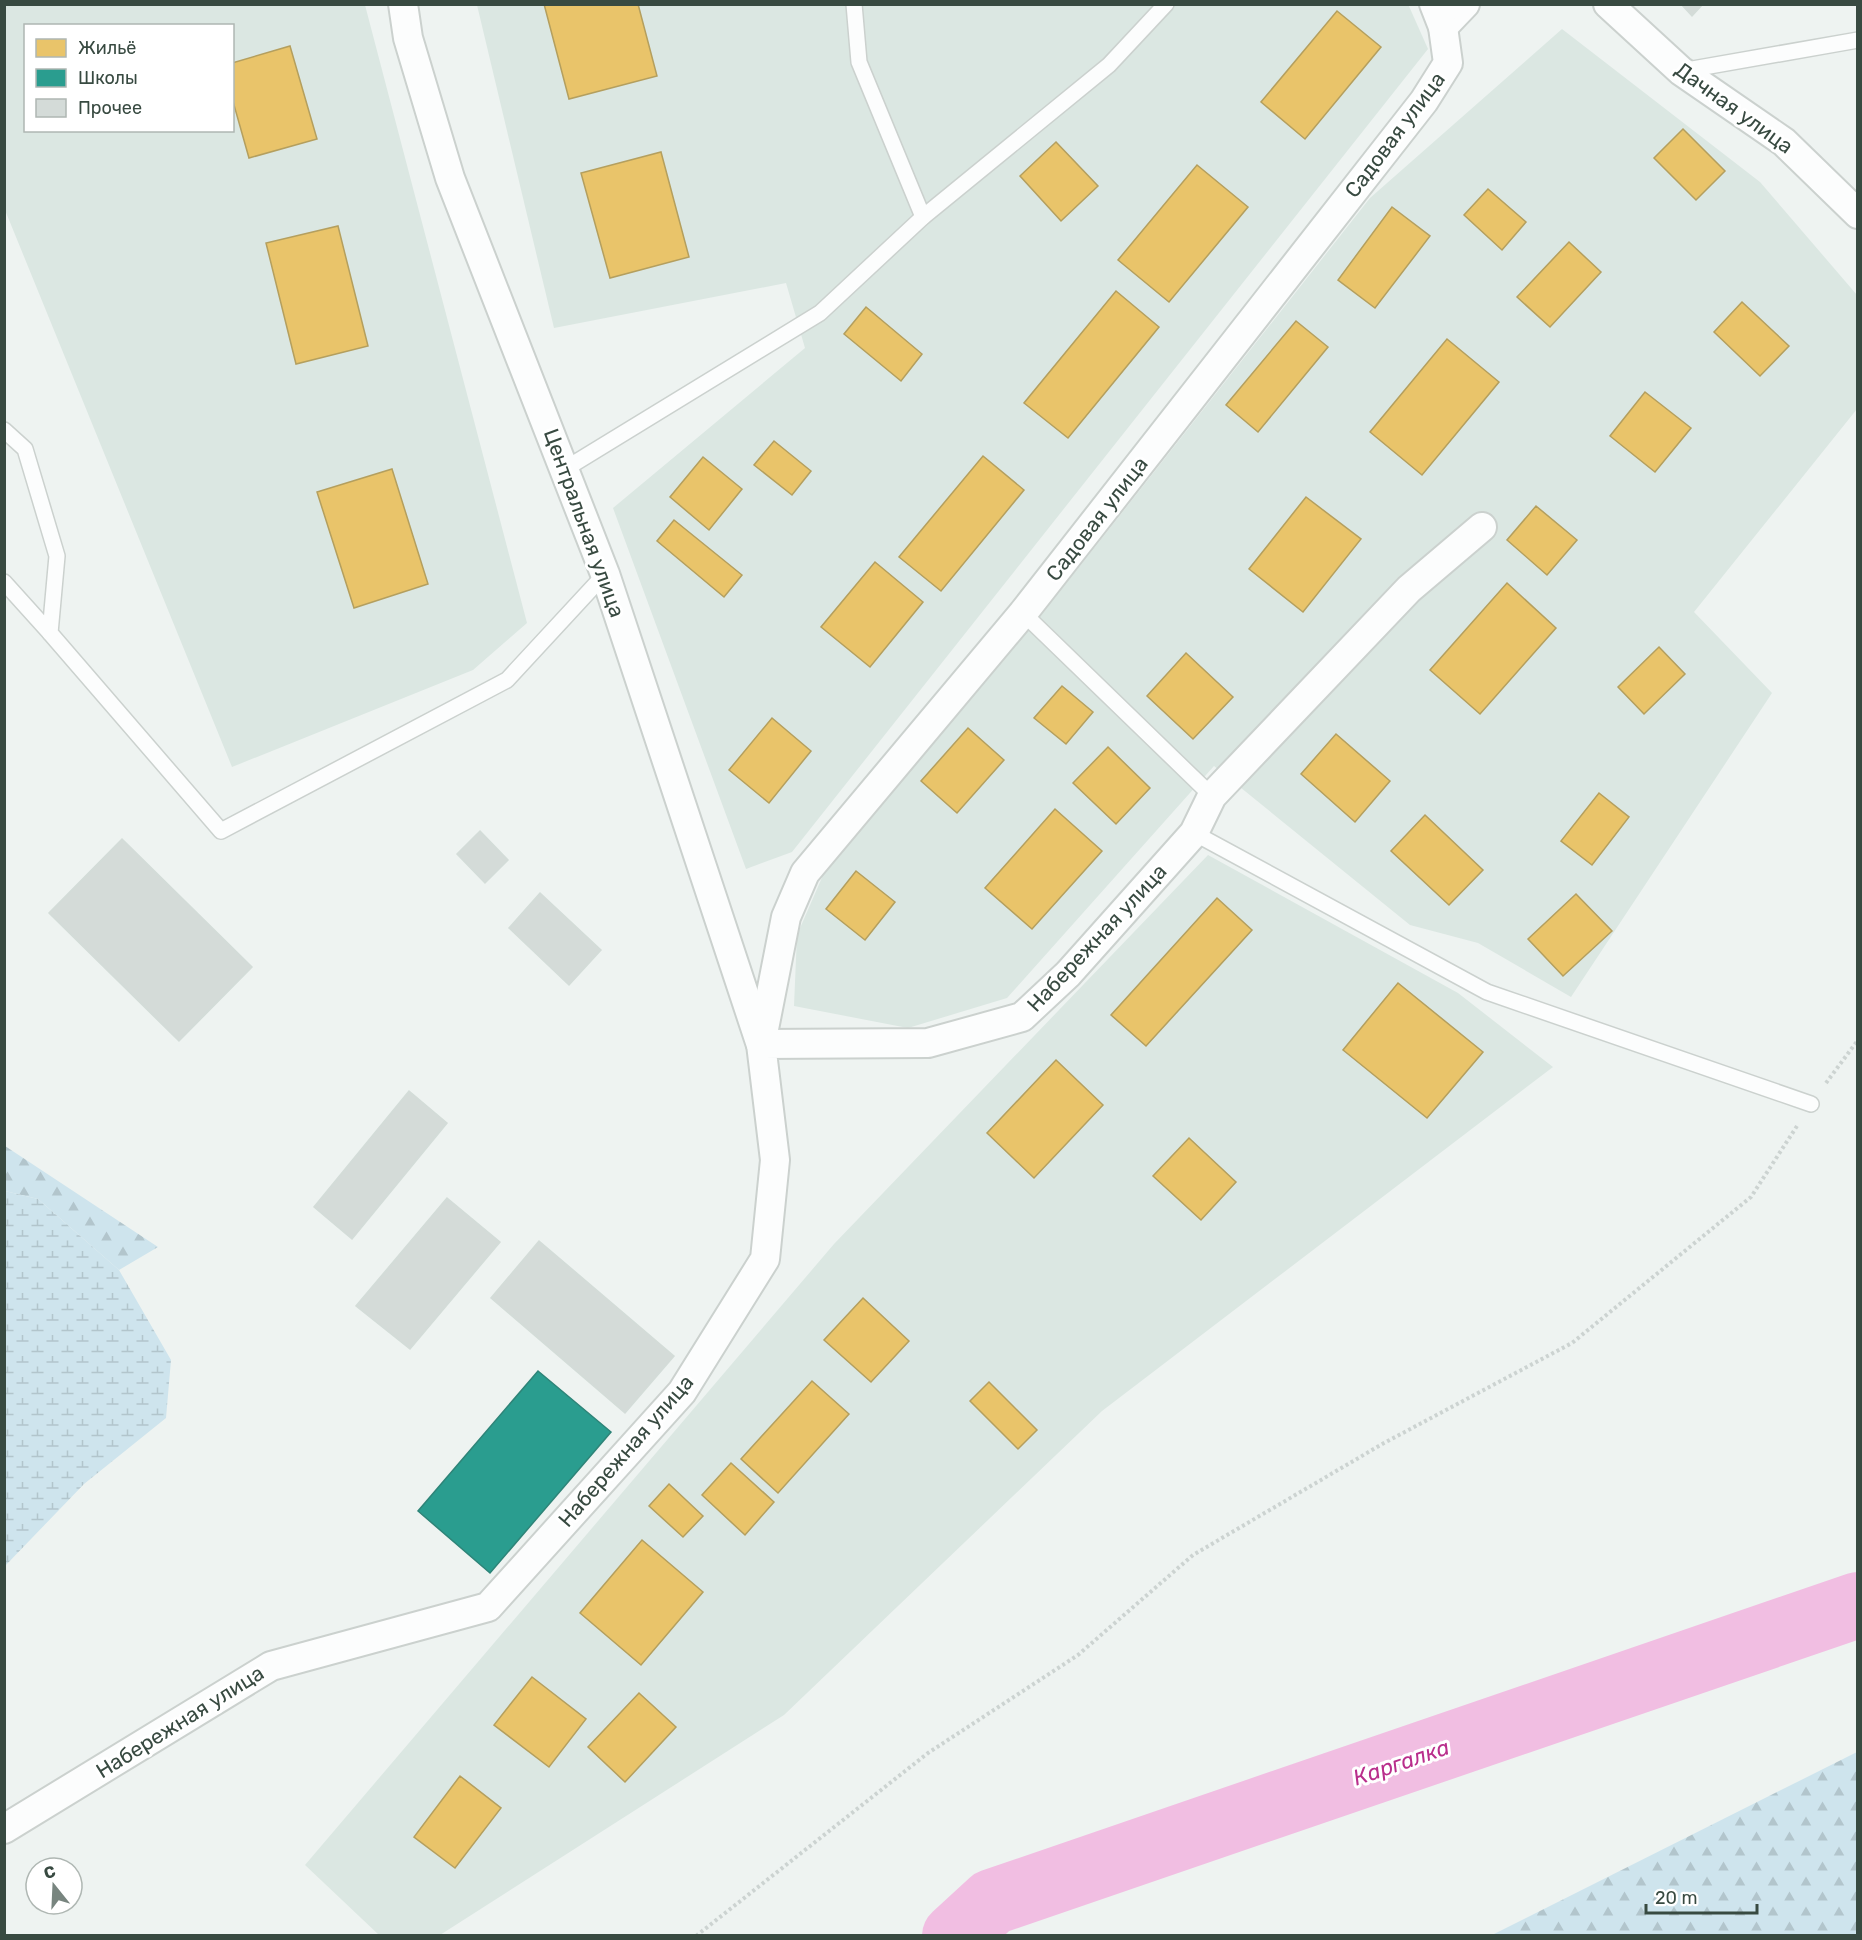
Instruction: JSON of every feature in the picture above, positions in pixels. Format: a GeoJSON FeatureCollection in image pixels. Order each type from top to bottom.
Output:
{"type":"FeatureCollection","features":[{"type":"Feature","properties":{"kind":"street","name":"Центральная улица"},"geometry":{"type":"LineString","coordinates":[[403,4],[408,38],[450,178],[605,574],[761,1044]]}},
{"type":"Feature","properties":{"kind":"street"},"geometry":{"type":"LineString","coordinates":[[1439,16],[1465,4]]}},
{"type":"Feature","properties":{"kind":"street","name":"Дачная улица"},"geometry":{"type":"LineString","coordinates":[[1608,4],[1681,71],[1784,142],[1857,214]]}},
{"type":"Feature","properties":{"kind":"street","name":"Садовая улица"},"geometry":{"type":"LineString","coordinates":[[761,1044],[786,917],[805,873],[1023,613],[1424,101],[1448,63],[1439,16]]}},
{"type":"Feature","properties":{"kind":"street","name":"Набережная улица"},"geometry":{"type":"LineString","coordinates":[[4,1829],[271,1666],[488,1607],[682,1392],[765,1259],[775,1160],[761,1044],[928,1043],[1022,1017],[1068,974],[1194,833],[1212,796],[1409,589],[1482,527]]}},
{"type":"Feature","properties":{"kind":"lane"},"geometry":{"type":"LineString","coordinates":[[854,4],[859,62],[923,217]]}},
{"type":"Feature","properties":{"kind":"lane"},"geometry":{"type":"LineString","coordinates":[[565,469],[820,313],[923,217],[1108,65],[1166,4]]}},
{"type":"Feature","properties":{"kind":"lane"},"geometry":{"type":"LineString","coordinates":[[1681,71],[1857,40]]}},
{"type":"Feature","properties":{"kind":"lane"},"geometry":{"type":"LineString","coordinates":[[4,430],[24,449],[57,556],[50,633]]}},
{"type":"Feature","properties":{"kind":"lane"},"geometry":{"type":"LineString","coordinates":[[4,582],[221,831],[507,680],[605,574]]}},
{"type":"Feature","properties":{"kind":"lane"},"geometry":{"type":"LineString","coordinates":[[1023,613],[1212,796]]}},
{"type":"Feature","properties":{"kind":"lane"},"geometry":{"type":"LineString","coordinates":[[1194,833],[1486,992],[1811,1104]]}},
{"type":"Feature","properties":{"kind":"path"},"geometry":{"type":"LineString","coordinates":[[696,1935],[928,1753],[1078,1654],[1193,1555],[1384,1443],[1572,1343],[1751,1197],[1811,1104],[1857,1040]]}},
{"type":"Feature","properties":{"kind":"shaded area"},"geometry":{"type":"Polygon","coordinates":[[[1408,4],[1428,49],[792,852],[746,869],[613,508],[805,348],[786,283],[554,328],[477,5],[1408,4]]]}},
{"type":"Feature","properties":{"kind":"shaded area"},"geometry":{"type":"Polygon","coordinates":[[[4,5],[365,5],[527,623],[473,670],[232,767],[5,210],[4,5]]]}},
{"type":"Feature","properties":{"kind":"shaded area"},"geometry":{"type":"Polygon","coordinates":[[[1562,29],[1760,182],[1857,295],[1857,409],[1694,612],[1772,693],[1571,997],[1478,943],[1410,925],[1214,766],[1007,998],[908,1028],[794,1006],[797,935],[827,866],[1080,566],[1370,198],[1562,29]]]}},
{"type":"Feature","properties":{"kind":"shaded area"},"geometry":{"type":"Polygon","coordinates":[[[1208,855],[1458,993],[1553,1067],[1102,1411],[784,1715],[440,1935],[379,1935],[305,1865],[834,1244],[1208,855]]]}},
{"type":"Feature","properties":{"kind":"green space"},"geometry":{"type":"Polygon","coordinates":[[[5,1146],[158,1247],[119,1270],[38,1199],[5,1191],[5,1146]]]}},
{"type":"Feature","properties":{"kind":"green space"},"geometry":{"type":"Polygon","coordinates":[[[5,1191],[38,1199],[119,1270],[171,1360],[166,1418],[84,1484],[5,1566],[5,1191]]]}},
{"type":"Feature","properties":{"kind":"green space"},"geometry":{"type":"Polygon","coordinates":[[[1857,1752],[1857,1935],[1492,1935],[1857,1752]]]}},
{"type":"Feature","properties":{"kind":"building: Жильё"},"geometry":{"type":"Polygon","coordinates":[[[544,4],[638,4],[657,76],[569,99],[544,4]]]}},
{"type":"Feature","properties":{"kind":"building: Жильё"},"geometry":{"type":"Polygon","coordinates":[[[1337,11],[1381,47],[1305,139],[1261,102],[1337,11]]]}},
{"type":"Feature","properties":{"kind":"building: Жильё"},"geometry":{"type":"Polygon","coordinates":[[[290,46],[317,139],[249,158],[234,105],[234,62],[290,46]]]}},
{"type":"Feature","properties":{"kind":"building: Жильё"},"geometry":{"type":"Polygon","coordinates":[[[1683,129],[1725,171],[1696,200],[1654,158],[1683,129]]]}},
{"type":"Feature","properties":{"kind":"building: Жильё"},"geometry":{"type":"Polygon","coordinates":[[[1056,142],[1098,186],[1061,221],[1020,176],[1056,142]]]}},
{"type":"Feature","properties":{"kind":"building: Жильё"},"geometry":{"type":"Polygon","coordinates":[[[661,152],[689,257],[610,278],[581,173],[661,152]]]}},
{"type":"Feature","properties":{"kind":"building: Жильё"},"geometry":{"type":"Polygon","coordinates":[[[1197,165],[1248,207],[1169,302],[1118,260],[1197,165]]]}},
{"type":"Feature","properties":{"kind":"building: Жильё"},"geometry":{"type":"Polygon","coordinates":[[[1488,189],[1526,222],[1502,250],[1464,215],[1488,189]]]}},
{"type":"Feature","properties":{"kind":"building: Жильё"},"geometry":{"type":"Polygon","coordinates":[[[1392,207],[1430,236],[1375,308],[1338,280],[1392,207]]]}},
{"type":"Feature","properties":{"kind":"building: Жильё"},"geometry":{"type":"Polygon","coordinates":[[[338,226],[368,346],[296,364],[266,243],[338,226]]]}},
{"type":"Feature","properties":{"kind":"building: Жильё"},"geometry":{"type":"Polygon","coordinates":[[[1569,242],[1601,272],[1550,327],[1517,297],[1569,242]]]}},
{"type":"Feature","properties":{"kind":"building: Жильё"},"geometry":{"type":"Polygon","coordinates":[[[1116,291],[1159,327],[1068,438],[1024,403],[1116,291]]]}},
{"type":"Feature","properties":{"kind":"building: Жильё"},"geometry":{"type":"Polygon","coordinates":[[[1742,302],[1789,346],[1760,376],[1714,332],[1742,302]]]}},
{"type":"Feature","properties":{"kind":"building: Жильё"},"geometry":{"type":"Polygon","coordinates":[[[866,307],[922,354],[901,381],[844,334],[866,307]]]}},
{"type":"Feature","properties":{"kind":"building: Жильё"},"geometry":{"type":"Polygon","coordinates":[[[1296,321],[1328,347],[1258,432],[1226,405],[1296,321]]]}},
{"type":"Feature","properties":{"kind":"building: Жильё"},"geometry":{"type":"Polygon","coordinates":[[[1447,339],[1499,382],[1422,475],[1370,432],[1447,339]]]}},
{"type":"Feature","properties":{"kind":"building: Жильё"},"geometry":{"type":"Polygon","coordinates":[[[1645,392],[1691,428],[1655,472],[1610,436],[1645,392]]]}},
{"type":"Feature","properties":{"kind":"building: Жильё"},"geometry":{"type":"Polygon","coordinates":[[[774,441],[811,471],[792,495],[754,465],[774,441]]]}},
{"type":"Feature","properties":{"kind":"building: Жильё"},"geometry":{"type":"Polygon","coordinates":[[[983,456],[1024,490],[941,591],[899,557],[983,456]]]}},
{"type":"Feature","properties":{"kind":"building: Жильё"},"geometry":{"type":"Polygon","coordinates":[[[703,457],[742,489],[709,530],[670,497],[703,457]]]}},
{"type":"Feature","properties":{"kind":"building: Жильё"},"geometry":{"type":"Polygon","coordinates":[[[392,469],[428,584],[354,608],[317,492],[392,469]]]}},
{"type":"Feature","properties":{"kind":"building: Жильё"},"geometry":{"type":"Polygon","coordinates":[[[1306,497],[1361,539],[1303,612],[1249,569],[1306,497]]]}},
{"type":"Feature","properties":{"kind":"building: Жильё"},"geometry":{"type":"Polygon","coordinates":[[[1536,506],[1577,540],[1547,575],[1507,540],[1536,506]]]}},
{"type":"Feature","properties":{"kind":"building: Жильё"},"geometry":{"type":"Polygon","coordinates":[[[674,520],[742,575],[724,597],[657,541],[674,520]]]}},
{"type":"Feature","properties":{"kind":"building: Жильё"},"geometry":{"type":"Polygon","coordinates":[[[875,562],[923,602],[870,667],[821,627],[875,562]]]}},
{"type":"Feature","properties":{"kind":"building: Жильё"},"geometry":{"type":"Polygon","coordinates":[[[1507,583],[1556,628],[1480,714],[1430,670],[1507,583]]]}},
{"type":"Feature","properties":{"kind":"building: Жильё"},"geometry":{"type":"Polygon","coordinates":[[[1659,647],[1685,674],[1644,714],[1618,687],[1659,647]]]}},
{"type":"Feature","properties":{"kind":"building: Жильё"},"geometry":{"type":"Polygon","coordinates":[[[1186,653],[1233,697],[1193,739],[1147,696],[1186,653]]]}},
{"type":"Feature","properties":{"kind":"building: Жильё"},"geometry":{"type":"Polygon","coordinates":[[[1062,686],[1093,712],[1066,744],[1034,718],[1062,686]]]}},
{"type":"Feature","properties":{"kind":"building: Жильё"},"geometry":{"type":"Polygon","coordinates":[[[772,718],[811,751],[769,803],[729,770],[772,718]]]}},
{"type":"Feature","properties":{"kind":"building: Жильё"},"geometry":{"type":"Polygon","coordinates":[[[968,728],[1004,760],[957,813],[921,781],[968,728]]]}},
{"type":"Feature","properties":{"kind":"building: Жильё"},"geometry":{"type":"Polygon","coordinates":[[[1336,734],[1390,781],[1355,822],[1301,774],[1336,734]]]}},
{"type":"Feature","properties":{"kind":"building: Жильё"},"geometry":{"type":"Polygon","coordinates":[[[1108,747],[1150,788],[1116,824],[1073,783],[1108,747]]]}},
{"type":"Feature","properties":{"kind":"building: Жильё"},"geometry":{"type":"Polygon","coordinates":[[[1599,793],[1629,817],[1592,865],[1561,841],[1599,793]]]}},
{"type":"Feature","properties":{"kind":"building: Жильё"},"geometry":{"type":"Polygon","coordinates":[[[1055,809],[1102,851],[1032,929],[985,888],[1055,809]]]}},
{"type":"Feature","properties":{"kind":"building: Жильё"},"geometry":{"type":"Polygon","coordinates":[[[1425,815],[1483,870],[1449,905],[1391,851],[1425,815]]]}},
{"type":"Feature","properties":{"kind":"building: Жильё"},"geometry":{"type":"Polygon","coordinates":[[[856,871],[895,902],[865,940],[826,909],[856,871]]]}},
{"type":"Feature","properties":{"kind":"building: Жильё"},"geometry":{"type":"Polygon","coordinates":[[[1576,894],[1612,931],[1563,976],[1528,939],[1576,894]]]}},
{"type":"Feature","properties":{"kind":"building: Жильё"},"geometry":{"type":"Polygon","coordinates":[[[1217,898],[1252,930],[1146,1046],[1111,1015],[1217,898]]]}},
{"type":"Feature","properties":{"kind":"building: Жильё"},"geometry":{"type":"Polygon","coordinates":[[[1398,983],[1483,1052],[1427,1118],[1343,1050],[1398,983]]]}},
{"type":"Feature","properties":{"kind":"building: Жильё"},"geometry":{"type":"Polygon","coordinates":[[[1056,1060],[1103,1105],[1034,1178],[987,1133],[1056,1060]]]}},
{"type":"Feature","properties":{"kind":"building: Жильё"},"geometry":{"type":"Polygon","coordinates":[[[1189,1138],[1236,1182],[1201,1220],[1153,1176],[1189,1138]]]}},
{"type":"Feature","properties":{"kind":"building: Жильё"},"geometry":{"type":"Polygon","coordinates":[[[863,1298],[909,1341],[871,1382],[824,1340],[863,1298]]]}},
{"type":"Feature","properties":{"kind":"building: Жильё"},"geometry":{"type":"Polygon","coordinates":[[[812,1381],[849,1414],[778,1493],[741,1459],[812,1381]]]}},
{"type":"Feature","properties":{"kind":"building: Жильё"},"geometry":{"type":"Polygon","coordinates":[[[989,1382],[1037,1430],[1018,1449],[970,1401],[989,1382]]]}},
{"type":"Feature","properties":{"kind":"building: Жильё"},"geometry":{"type":"Polygon","coordinates":[[[731,1463],[774,1502],[745,1535],[702,1495],[731,1463]]]}},
{"type":"Feature","properties":{"kind":"building: Жильё"},"geometry":{"type":"Polygon","coordinates":[[[669,1484],[703,1516],[683,1537],[649,1506],[669,1484]]]}},
{"type":"Feature","properties":{"kind":"building: Жильё"},"geometry":{"type":"Polygon","coordinates":[[[642,1540],[703,1592],[641,1665],[580,1613],[642,1540]]]}},
{"type":"Feature","properties":{"kind":"building: Жильё"},"geometry":{"type":"Polygon","coordinates":[[[532,1677],[586,1719],[549,1767],[494,1725],[532,1677]]]}},
{"type":"Feature","properties":{"kind":"building: Жильё"},"geometry":{"type":"Polygon","coordinates":[[[639,1693],[676,1727],[625,1782],[588,1747],[639,1693]]]}},
{"type":"Feature","properties":{"kind":"building: Жильё"},"geometry":{"type":"Polygon","coordinates":[[[460,1776],[501,1808],[455,1868],[414,1837],[460,1776]]]}},
{"type":"Feature","properties":{"kind":"building: Школы"},"geometry":{"type":"Polygon","coordinates":[[[538,1371],[611,1432],[490,1573],[418,1511],[538,1371]]]}},
{"type":"Feature","properties":{"kind":"building: Прочее"},"geometry":{"type":"Polygon","coordinates":[[[1681,4],[1703,4],[1692,16],[1681,4]]]}},
{"type":"Feature","properties":{"kind":"building: Прочее"},"geometry":{"type":"Polygon","coordinates":[[[480,831],[508,860],[485,883],[457,854],[480,831]]]}},
{"type":"Feature","properties":{"kind":"building: Прочее"},"geometry":{"type":"Polygon","coordinates":[[[122,839],[252,967],[179,1041],[49,913],[122,839]]]}},
{"type":"Feature","properties":{"kind":"building: Прочее"},"geometry":{"type":"Polygon","coordinates":[[[540,893],[601,950],[569,985],[509,928],[540,893]]]}},
{"type":"Feature","properties":{"kind":"building: Прочее"},"geometry":{"type":"Polygon","coordinates":[[[409,1091],[447,1123],[352,1239],[314,1207],[409,1091]]]}},
{"type":"Feature","properties":{"kind":"building: Прочее"},"geometry":{"type":"Polygon","coordinates":[[[447,1198],[500,1242],[410,1349],[356,1306],[447,1198]]]}},
{"type":"Feature","properties":{"kind":"building: Прочее"},"geometry":{"type":"Polygon","coordinates":[[[539,1241],[674,1356],[625,1413],[491,1298],[539,1241]]]}},
{"type":"Feature","properties":{"kind":"waterway","name":"Каргалка"},"geometry":{"type":"LineString","coordinates":[[955,1936],[992,1902],[1858,1605]]}}]}
